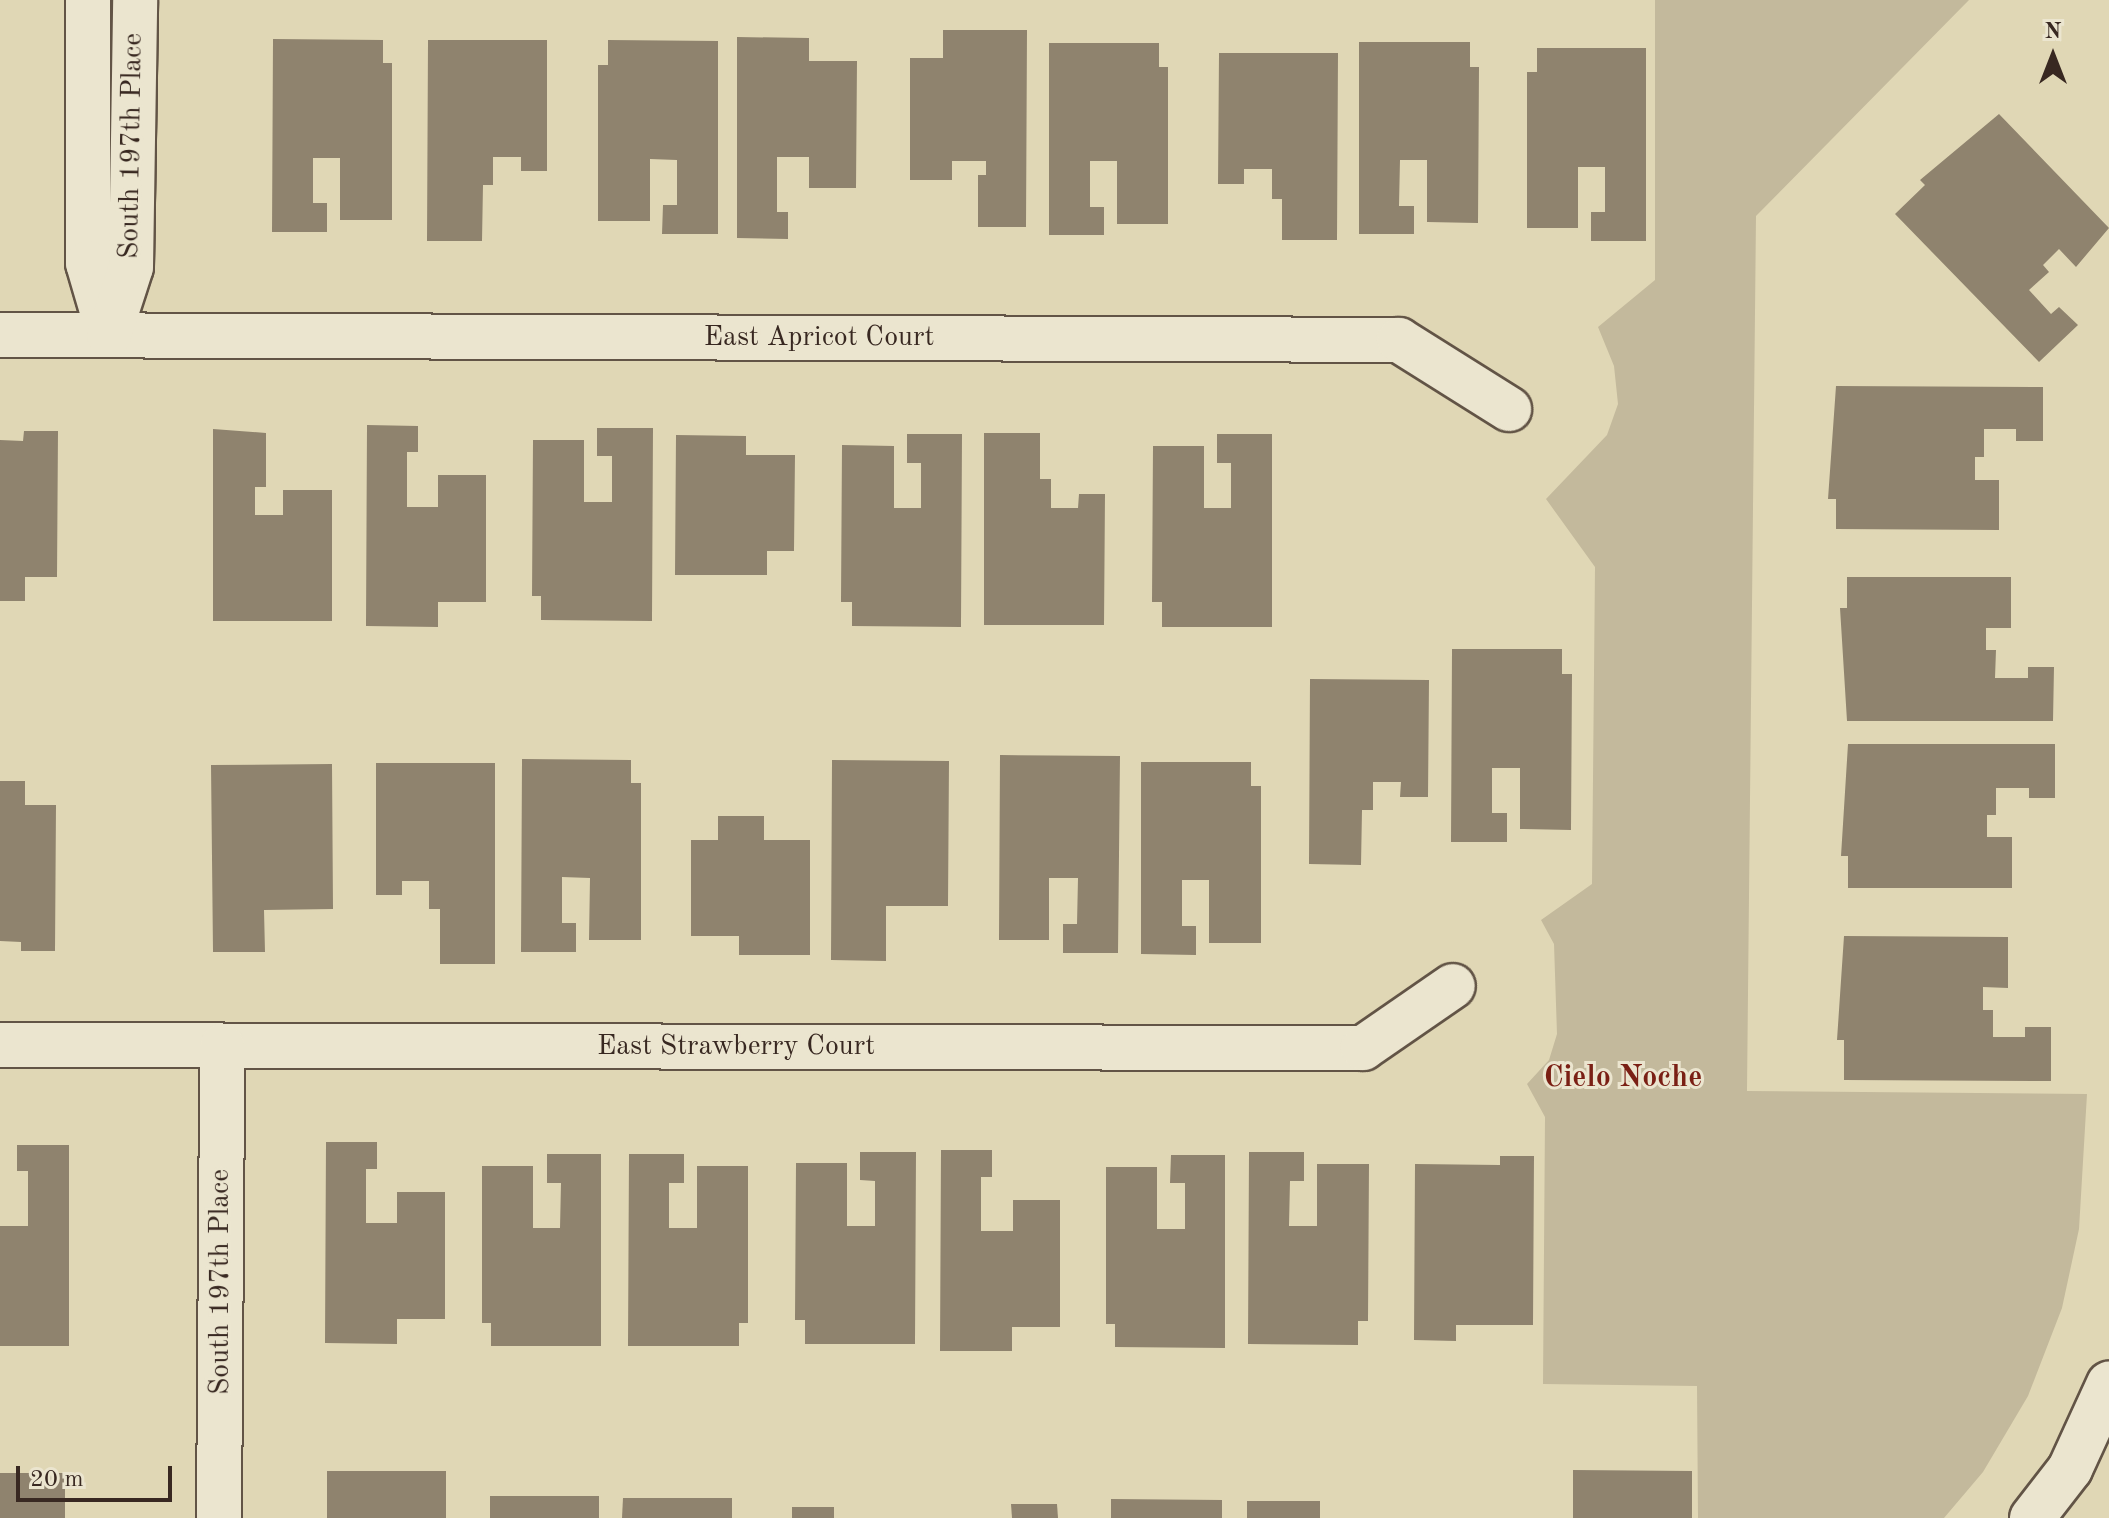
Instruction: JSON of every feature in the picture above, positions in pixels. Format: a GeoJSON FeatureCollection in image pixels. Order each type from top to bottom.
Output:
{"type":"FeatureCollection","features":[{"type":"Feature","properties":{"kind":"street","name":"South 197th Place"},"geometry":{"type":"LineString","coordinates":[[88,0],[88,263],[109,335]]}},
{"type":"Feature","properties":{"kind":"street","name":"South 197th Place"},"geometry":{"type":"LineString","coordinates":[[109,335],[131,267],[135,0]]}},
{"type":"Feature","properties":{"kind":"street"},"geometry":{"type":"LineString","coordinates":[[88,133],[133,133]]}},
{"type":"Feature","properties":{"kind":"street","name":"East Apricot Court"},"geometry":{"type":"LineString","coordinates":[[0,335],[1399,340],[1509,409]]}},
{"type":"Feature","properties":{"kind":"street","name":"East Strawberry Court"},"geometry":{"type":"LineString","coordinates":[[0,1045],[1363,1048],[1453,986]]}},
{"type":"Feature","properties":{"kind":"street","name":"South 197th Place"},"geometry":{"type":"LineString","coordinates":[[219,1518],[222,1046]]}},
{"type":"Feature","properties":{"kind":"street"},"geometry":{"type":"LineString","coordinates":[[2032,1518],[2070,1469],[2109,1384]]}},
{"type":"Feature","properties":{"kind":"shaded area"},"geometry":{"type":"Polygon","coordinates":[[[1655,0],[1969,0],[1756,216],[1747,1091],[2087,1094],[2079,1229],[2062,1308],[2028,1396],[1983,1472],[1944,1518],[1698,1518],[1697,1386],[1543,1384],[1545,1117],[1527,1084],[1549,1060],[1557,1034],[1554,944],[1541,920],[1592,884],[1595,567],[1546,499],[1607,435],[1618,404],[1614,366],[1598,327],[1655,280],[1655,0]]]}},
{"type":"Feature","properties":{"kind":"building"},"geometry":{"type":"Polygon","coordinates":[[[943,30],[1027,30],[1026,227],[978,227],[978,175],[986,175],[986,161],[952,161],[952,180],[910,180],[910,58],[943,58],[943,30]]]}},
{"type":"Feature","properties":{"kind":"building"},"geometry":{"type":"Polygon","coordinates":[[[737,37],[809,38],[809,61],[857,61],[856,188],[809,188],[809,157],[777,157],[777,212],[788,212],[788,239],[737,238],[737,37]]]}},
{"type":"Feature","properties":{"kind":"building"},"geometry":{"type":"Polygon","coordinates":[[[273,39],[383,40],[383,63],[392,63],[392,220],[340,220],[340,158],[313,158],[313,203],[327,203],[327,232],[272,232],[273,39]]]}},
{"type":"Feature","properties":{"kind":"building"},"geometry":{"type":"Polygon","coordinates":[[[428,40],[547,40],[547,171],[521,171],[521,157],[493,157],[493,185],[483,185],[482,241],[427,241],[428,40]]]}},
{"type":"Feature","properties":{"kind":"building"},"geometry":{"type":"Polygon","coordinates":[[[608,40],[718,41],[718,234],[662,234],[663,205],[677,205],[677,160],[650,159],[650,221],[598,221],[598,65],[608,65],[608,40]]]}},
{"type":"Feature","properties":{"kind":"building"},"geometry":{"type":"Polygon","coordinates":[[[1359,42],[1470,42],[1470,67],[1479,67],[1478,223],[1427,222],[1427,160],[1400,160],[1399,206],[1414,206],[1414,234],[1359,234],[1359,42]]]}},
{"type":"Feature","properties":{"kind":"building"},"geometry":{"type":"Polygon","coordinates":[[[1049,43],[1159,43],[1159,67],[1168,67],[1168,224],[1117,224],[1117,161],[1090,161],[1090,207],[1104,207],[1104,235],[1049,235],[1049,43]]]}},
{"type":"Feature","properties":{"kind":"building"},"geometry":{"type":"Polygon","coordinates":[[[1537,48],[1646,48],[1646,241],[1591,241],[1591,212],[1605,212],[1605,167],[1578,167],[1578,228],[1527,228],[1527,72],[1537,72],[1537,48]]]}},
{"type":"Feature","properties":{"kind":"building"},"geometry":{"type":"Polygon","coordinates":[[[1219,53],[1338,53],[1337,240],[1282,240],[1282,199],[1272,199],[1272,169],[1244,169],[1244,184],[1218,184],[1219,53]]]}},
{"type":"Feature","properties":{"kind":"building"},"geometry":{"type":"Polygon","coordinates":[[[1999,114],[2109,228],[2076,267],[2059,249],[2043,265],[2049,272],[2029,290],[2051,314],[2059,307],[2078,325],[2039,362],[1895,214],[1925,185],[1920,180],[1999,114]]]}},
{"type":"Feature","properties":{"kind":"building"},"geometry":{"type":"Polygon","coordinates":[[[1836,386],[2043,387],[2043,441],[2016,441],[2016,429],[1984,429],[1984,457],[1975,457],[1975,480],[1999,480],[1999,530],[1836,529],[1836,499],[1828,499],[1836,386]]]}},
{"type":"Feature","properties":{"kind":"building"},"geometry":{"type":"Polygon","coordinates":[[[367,425],[418,426],[418,452],[407,452],[407,507],[438,507],[438,475],[486,475],[486,602],[438,602],[438,627],[366,626],[367,425]]]}},
{"type":"Feature","properties":{"kind":"building"},"geometry":{"type":"Polygon","coordinates":[[[597,428],[653,428],[652,621],[541,620],[541,596],[532,596],[533,440],[584,440],[584,502],[612,502],[612,456],[597,456],[597,428]]]}},
{"type":"Feature","properties":{"kind":"building"},"geometry":{"type":"Polygon","coordinates":[[[213,429],[266,433],[266,487],[255,487],[255,515],[283,515],[283,490],[332,490],[332,621],[213,621],[213,429]]]}},
{"type":"Feature","properties":{"kind":"building"},"geometry":{"type":"Polygon","coordinates":[[[24,431],[58,431],[57,577],[25,577],[25,601],[0,601],[0,440],[23,441],[24,431]]]}},
{"type":"Feature","properties":{"kind":"building"},"geometry":{"type":"Polygon","coordinates":[[[984,433],[1040,433],[1040,479],[1051,479],[1051,508],[1078,508],[1079,494],[1105,494],[1104,625],[984,625],[984,433]]]}},
{"type":"Feature","properties":{"kind":"building"},"geometry":{"type":"Polygon","coordinates":[[[907,434],[962,434],[961,627],[852,626],[852,602],[841,602],[842,445],[894,446],[894,508],[921,508],[921,463],[907,463],[907,434]]]}},
{"type":"Feature","properties":{"kind":"building"},"geometry":{"type":"Polygon","coordinates":[[[1217,434],[1272,434],[1272,627],[1162,627],[1162,602],[1152,602],[1153,446],[1204,446],[1204,508],[1231,508],[1231,463],[1217,463],[1217,434]]]}},
{"type":"Feature","properties":{"kind":"building"},"geometry":{"type":"Polygon","coordinates":[[[676,435],[746,436],[746,455],[795,455],[794,551],[767,551],[767,575],[675,575],[676,435]]]}},
{"type":"Feature","properties":{"kind":"building"},"geometry":{"type":"Polygon","coordinates":[[[1847,577],[2011,577],[2011,628],[1986,628],[1986,650],[1996,650],[1995,678],[2028,678],[2028,667],[2054,667],[2053,721],[1847,721],[1840,608],[1847,608],[1847,577]]]}},
{"type":"Feature","properties":{"kind":"building"},"geometry":{"type":"Polygon","coordinates":[[[1452,649],[1562,649],[1562,674],[1572,674],[1571,830],[1520,829],[1520,768],[1492,768],[1492,813],[1507,813],[1507,842],[1451,842],[1452,649]]]}},
{"type":"Feature","properties":{"kind":"building"},"geometry":{"type":"Polygon","coordinates":[[[1310,679],[1429,680],[1428,797],[1400,797],[1401,782],[1373,782],[1373,810],[1362,810],[1361,865],[1309,864],[1310,679]]]}},
{"type":"Feature","properties":{"kind":"building"},"geometry":{"type":"Polygon","coordinates":[[[1848,744],[2055,744],[2055,798],[2029,798],[2029,788],[1996,788],[1996,815],[1987,815],[1987,837],[2012,837],[2012,888],[1848,888],[1848,856],[1841,856],[1848,744]]]}},
{"type":"Feature","properties":{"kind":"building"},"geometry":{"type":"Polygon","coordinates":[[[1000,755],[1120,756],[1118,953],[1063,953],[1063,924],[1077,924],[1078,878],[1049,878],[1049,940],[999,940],[1000,755]]]}},
{"type":"Feature","properties":{"kind":"building"},"geometry":{"type":"Polygon","coordinates":[[[522,759],[631,760],[631,783],[641,783],[641,940],[589,940],[590,878],[562,877],[562,923],[576,923],[576,952],[521,952],[522,759]]]}},
{"type":"Feature","properties":{"kind":"building"},"geometry":{"type":"Polygon","coordinates":[[[832,760],[949,761],[948,906],[886,906],[886,961],[831,960],[832,760]]]}},
{"type":"Feature","properties":{"kind":"building"},"geometry":{"type":"Polygon","coordinates":[[[1141,762],[1251,762],[1251,786],[1261,786],[1261,943],[1209,943],[1209,880],[1182,880],[1182,926],[1196,926],[1196,955],[1141,954],[1141,762]]]}},
{"type":"Feature","properties":{"kind":"building"},"geometry":{"type":"Polygon","coordinates":[[[376,763],[495,763],[495,964],[440,964],[440,909],[429,909],[429,881],[402,881],[402,895],[376,895],[376,763]]]}},
{"type":"Feature","properties":{"kind":"building"},"geometry":{"type":"Polygon","coordinates":[[[332,764],[333,909],[264,910],[265,952],[213,952],[211,765],[332,764]]]}},
{"type":"Feature","properties":{"kind":"building"},"geometry":{"type":"Polygon","coordinates":[[[0,781],[25,781],[25,805],[56,805],[55,951],[21,951],[21,942],[0,941],[0,781]]]}},
{"type":"Feature","properties":{"kind":"building"},"geometry":{"type":"Polygon","coordinates":[[[718,816],[764,816],[764,840],[810,840],[810,955],[739,955],[739,936],[691,936],[691,840],[718,840],[718,816]]]}},
{"type":"Feature","properties":{"kind":"building"},"geometry":{"type":"Polygon","coordinates":[[[1844,936],[2008,937],[2008,988],[1983,987],[1983,1010],[1993,1010],[1993,1037],[2025,1037],[2025,1027],[2051,1027],[2051,1081],[1844,1080],[1844,1040],[1837,1040],[1844,936]]]}},
{"type":"Feature","properties":{"kind":"building"},"geometry":{"type":"Polygon","coordinates":[[[326,1142],[377,1142],[377,1169],[366,1169],[366,1223],[397,1223],[397,1192],[445,1192],[445,1319],[397,1319],[397,1344],[325,1343],[326,1142]]]}},
{"type":"Feature","properties":{"kind":"building"},"geometry":{"type":"Polygon","coordinates":[[[17,1145],[69,1145],[69,1346],[0,1346],[0,1226],[28,1226],[28,1171],[17,1171],[17,1145]]]}},
{"type":"Feature","properties":{"kind":"building"},"geometry":{"type":"Polygon","coordinates":[[[941,1150],[992,1150],[992,1177],[981,1177],[981,1231],[1013,1231],[1013,1200],[1060,1200],[1060,1327],[1012,1327],[1012,1351],[940,1351],[941,1150]]]}},
{"type":"Feature","properties":{"kind":"building"},"geometry":{"type":"Polygon","coordinates":[[[860,1152],[916,1152],[915,1344],[805,1344],[805,1320],[795,1320],[796,1163],[847,1163],[847,1226],[875,1226],[875,1181],[860,1180],[860,1152]]]}},
{"type":"Feature","properties":{"kind":"building"},"geometry":{"type":"Polygon","coordinates":[[[1249,1152],[1304,1152],[1304,1181],[1290,1181],[1289,1226],[1317,1226],[1317,1164],[1369,1164],[1368,1321],[1358,1321],[1358,1345],[1248,1344],[1249,1152]]]}},
{"type":"Feature","properties":{"kind":"building"},"geometry":{"type":"Polygon","coordinates":[[[547,1154],[601,1154],[601,1346],[491,1346],[491,1323],[482,1323],[482,1166],[533,1166],[533,1228],[560,1228],[561,1183],[547,1183],[547,1154]]]}},
{"type":"Feature","properties":{"kind":"building"},"geometry":{"type":"Polygon","coordinates":[[[629,1154],[684,1154],[684,1183],[669,1183],[669,1228],[697,1228],[697,1166],[748,1166],[748,1323],[739,1323],[739,1346],[628,1346],[629,1154]]]}},
{"type":"Feature","properties":{"kind":"building"},"geometry":{"type":"Polygon","coordinates":[[[1171,1155],[1225,1155],[1225,1348],[1115,1347],[1115,1324],[1106,1324],[1106,1167],[1157,1167],[1157,1229],[1185,1229],[1185,1183],[1170,1183],[1171,1155]]]}},
{"type":"Feature","properties":{"kind":"building"},"geometry":{"type":"Polygon","coordinates":[[[1500,1156],[1534,1156],[1533,1325],[1456,1325],[1456,1341],[1414,1340],[1415,1164],[1500,1165],[1500,1156]]]}},
{"type":"Feature","properties":{"kind":"building"},"geometry":{"type":"Polygon","coordinates":[[[1573,1470],[1692,1471],[1692,1518],[1573,1518],[1573,1470]]]}},
{"type":"Feature","properties":{"kind":"building"},"geometry":{"type":"Polygon","coordinates":[[[327,1471],[446,1471],[446,1518],[327,1518],[327,1471]]]}},
{"type":"Feature","properties":{"kind":"building"},"geometry":{"type":"Polygon","coordinates":[[[0,1473],[65,1473],[65,1518],[0,1518],[0,1473]]]}},
{"type":"Feature","properties":{"kind":"building"},"geometry":{"type":"Polygon","coordinates":[[[490,1496],[599,1496],[599,1518],[490,1518],[490,1496]]]}},
{"type":"Feature","properties":{"kind":"building"},"geometry":{"type":"Polygon","coordinates":[[[623,1498],[732,1498],[732,1518],[622,1518],[623,1498]]]}},
{"type":"Feature","properties":{"kind":"building"},"geometry":{"type":"Polygon","coordinates":[[[1111,1499],[1222,1500],[1222,1518],[1111,1518],[1111,1499]]]}},
{"type":"Feature","properties":{"kind":"building"},"geometry":{"type":"Polygon","coordinates":[[[1247,1501],[1320,1501],[1320,1518],[1247,1518],[1247,1501]]]}},
{"type":"Feature","properties":{"kind":"building"},"geometry":{"type":"Polygon","coordinates":[[[1011,1504],[1057,1504],[1058,1518],[1012,1518],[1011,1504]]]}},
{"type":"Feature","properties":{"kind":"building"},"geometry":{"type":"Polygon","coordinates":[[[792,1507],[834,1507],[834,1518],[792,1518],[792,1507]]]}},
{"type":"Feature","properties":{"kind":"district","name":"Cielo Noche"},"geometry":{"type":"Point","coordinates":[1623,1078]}}]}
